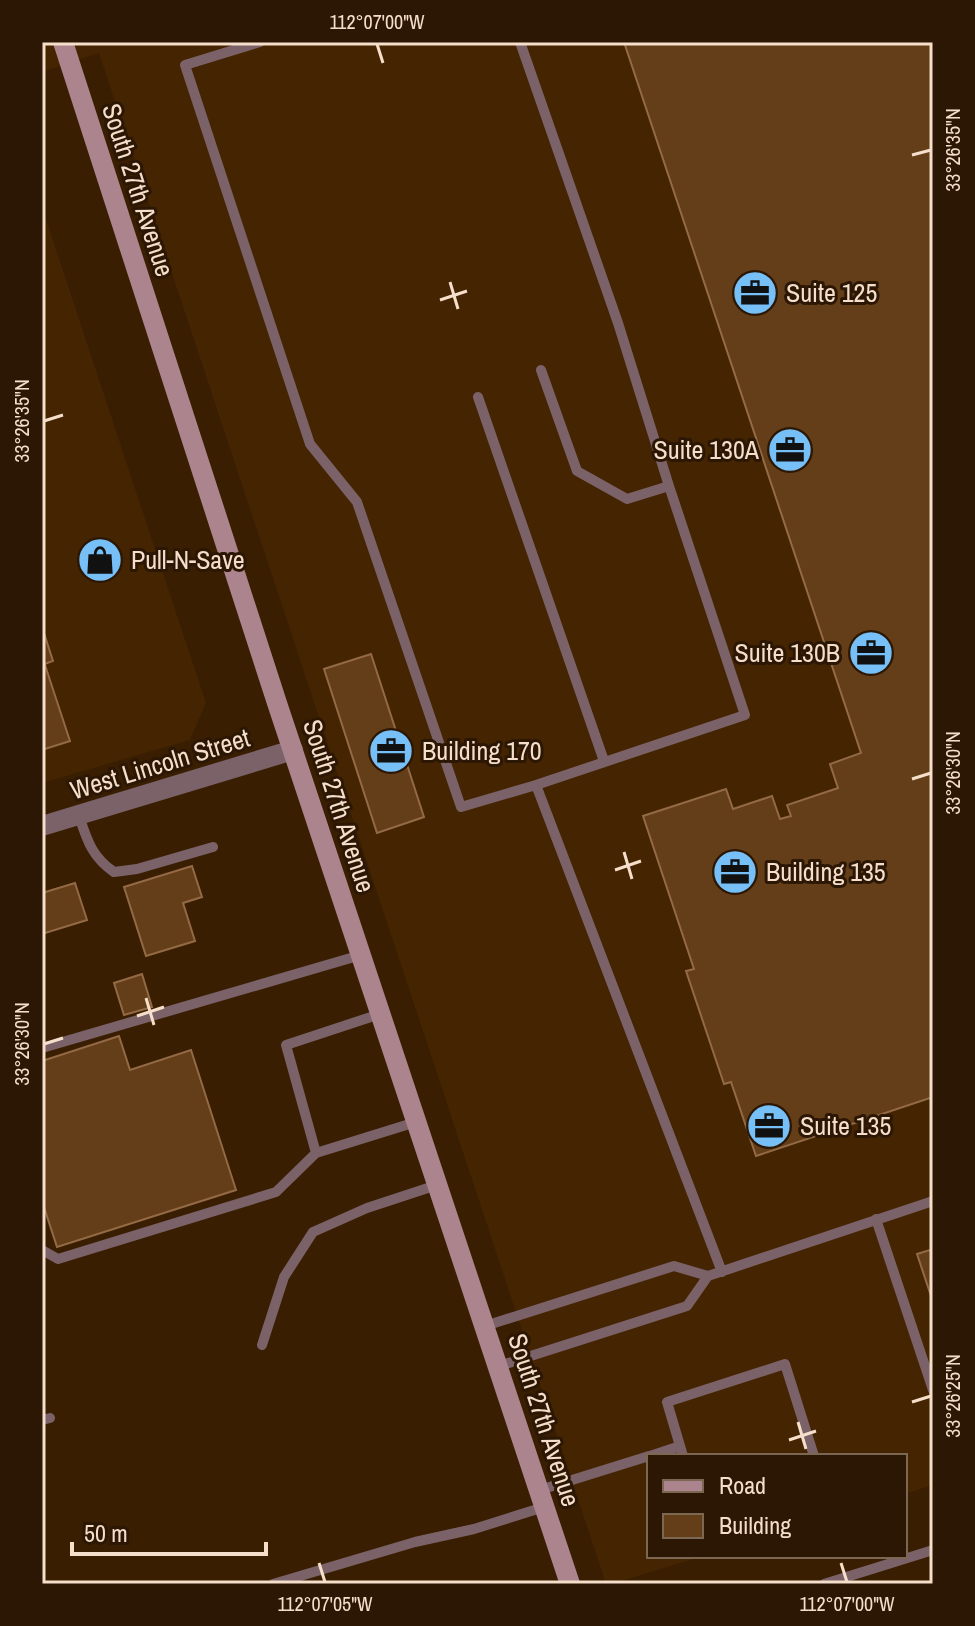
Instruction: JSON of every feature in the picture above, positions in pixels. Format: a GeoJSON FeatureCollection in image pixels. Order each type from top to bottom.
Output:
{"type":"FeatureCollection","features":[{"type":"Feature","properties":{"kind":"main road","name":"South 27th Avenue"},"geometry":{"type":"LineString","coordinates":[[63,42],[293,750],[570,1584]]}},
{"type":"Feature","properties":{"kind":"street","name":"West Lincoln Street"},"geometry":{"type":"LineString","coordinates":[[42,826],[293,750]]}},
{"type":"Feature","properties":{"kind":"lane"},"geometry":{"type":"LineString","coordinates":[[260,42],[185,65],[310,444],[357,502],[461,807],[745,715],[618,323],[520,42]]}},
{"type":"Feature","properties":{"kind":"lane"},"geometry":{"type":"LineString","coordinates":[[541,370],[577,471],[627,499],[669,486]]}},
{"type":"Feature","properties":{"kind":"lane"},"geometry":{"type":"LineString","coordinates":[[478,397],[604,761]]}},
{"type":"Feature","properties":{"kind":"lane"},"geometry":{"type":"LineString","coordinates":[[536,785],[722,1272]]}},
{"type":"Feature","properties":{"kind":"lane"},"geometry":{"type":"LineString","coordinates":[[79,816],[88,843],[100,862],[114,872],[137,869],[213,847]]}},
{"type":"Feature","properties":{"kind":"lane"},"geometry":{"type":"LineString","coordinates":[[42,1048],[361,955]]}},
{"type":"Feature","properties":{"kind":"lane"},"geometry":{"type":"LineString","coordinates":[[316,1153],[286,1045],[380,1014]]}},
{"type":"Feature","properties":{"kind":"lane"},"geometry":{"type":"LineString","coordinates":[[42,1250],[58,1259],[276,1192],[316,1153],[416,1122]]}},
{"type":"Feature","properties":{"kind":"lane"},"geometry":{"type":"LineString","coordinates":[[262,1345],[284,1277],[313,1232],[367,1208],[437,1185]]}},
{"type":"Feature","properties":{"kind":"lane"},"geometry":{"type":"LineString","coordinates":[[485,1326],[674,1266],[708,1276],[933,1201]]}},
{"type":"Feature","properties":{"kind":"lane"},"geometry":{"type":"LineString","coordinates":[[876,1219],[933,1390]]}},
{"type":"Feature","properties":{"kind":"lane"},"geometry":{"type":"LineString","coordinates":[[499,1366],[687,1306],[708,1276]]}},
{"type":"Feature","properties":{"kind":"lane"},"geometry":{"type":"LineString","coordinates":[[662,1454],[682,1451],[667,1402],[785,1364],[813,1454]]}},
{"type":"Feature","properties":{"kind":"lane"},"geometry":{"type":"LineString","coordinates":[[273,1584],[415,1542],[474,1529],[542,1498],[647,1457]]}},
{"type":"Feature","properties":{"kind":"lane"},"geometry":{"type":"LineString","coordinates":[[824,1584],[933,1550]]}},
{"type":"Feature","properties":{"kind":"shaded area"},"geometry":{"type":"Polygon","coordinates":[[[42,42],[933,42],[933,1485],[907,1493],[907,1454],[647,1454],[647,1558],[696,1558],[606,1584],[99,53],[42,72],[42,42]]]}},
{"type":"Feature","properties":{"kind":"shaded area","name":"Pull-N-Save"},"geometry":{"type":"Polygon","coordinates":[[[42,207],[206,703],[190,740],[42,783],[42,207]]]}},
{"type":"Feature","properties":{"kind":"building"},"geometry":{"type":"Polygon","coordinates":[[[624,42],[933,42],[933,1097],[756,1156],[731,1082],[724,1084],[686,971],[694,969],[643,816],[726,789],[733,809],[772,796],[780,819],[791,816],[787,805],[838,788],[830,764],[861,753],[624,42]]]}},
{"type":"Feature","properties":{"kind":"building"},"geometry":{"type":"Polygon","coordinates":[[[42,627],[53,661],[42,665],[42,627]]]}},
{"type":"Feature","properties":{"kind":"building"},"geometry":{"type":"Polygon","coordinates":[[[371,654],[424,817],[377,833],[324,669],[371,654]]]}},
{"type":"Feature","properties":{"kind":"building"},"geometry":{"type":"Polygon","coordinates":[[[42,663],[70,741],[42,750],[42,663]]]}},
{"type":"Feature","properties":{"kind":"building"},"geometry":{"type":"Polygon","coordinates":[[[192,866],[202,897],[183,903],[195,941],[146,956],[124,887],[192,866]]]}},
{"type":"Feature","properties":{"kind":"building"},"geometry":{"type":"Polygon","coordinates":[[[75,883],[87,920],[42,934],[42,893],[75,883]]]}},
{"type":"Feature","properties":{"kind":"building"},"geometry":{"type":"Polygon","coordinates":[[[142,974],[152,1007],[124,1015],[114,983],[142,974]]]}},
{"type":"Feature","properties":{"kind":"building"},"geometry":{"type":"Polygon","coordinates":[[[119,1036],[130,1070],[191,1050],[236,1190],[57,1247],[42,1201],[42,1061],[119,1036]]]}},
{"type":"Feature","properties":{"kind":"building"},"geometry":{"type":"Polygon","coordinates":[[[933,1249],[933,1302],[917,1254],[933,1249]]]}},
{"type":"Feature","properties":{"kind":"place","name":"Suite 125"},"geometry":{"type":"Point","coordinates":[755,293]}},
{"type":"Feature","properties":{"kind":"place","name":"Suite 130A"},"geometry":{"type":"Point","coordinates":[790,450]}},
{"type":"Feature","properties":{"kind":"place","name":"Pull-N-Save"},"geometry":{"type":"Point","coordinates":[100,560]}},
{"type":"Feature","properties":{"kind":"place","name":"Suite 130B"},"geometry":{"type":"Point","coordinates":[871,653]}},
{"type":"Feature","properties":{"kind":"place","name":"Building 170"},"geometry":{"type":"Point","coordinates":[391,751]}},
{"type":"Feature","properties":{"kind":"place","name":"Building 135"},"geometry":{"type":"Point","coordinates":[735,872]}},
{"type":"Feature","properties":{"kind":"place","name":"Suite 135"},"geometry":{"type":"Point","coordinates":[769,1126]}}]}
